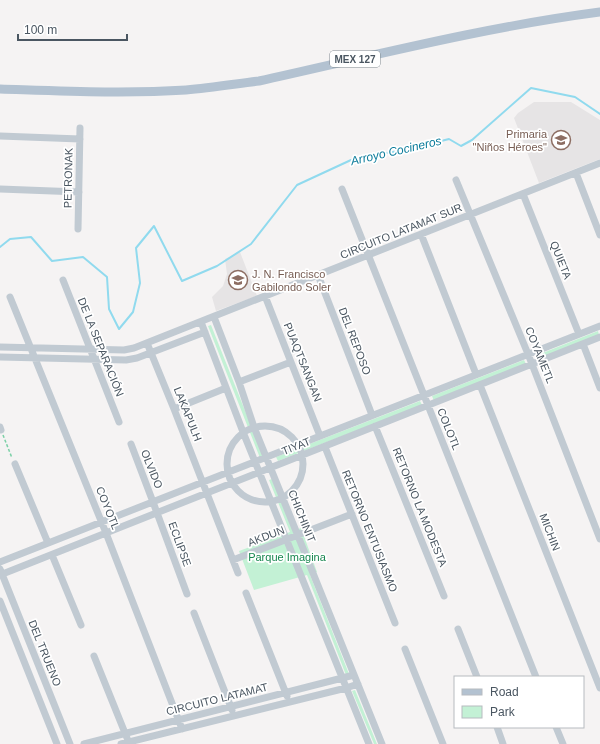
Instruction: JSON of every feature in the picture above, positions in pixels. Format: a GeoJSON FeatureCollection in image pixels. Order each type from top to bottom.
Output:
{"type":"FeatureCollection","features":[{"type":"Feature","properties":{"kind":"main road","name":"MEX 127"},"geometry":{"type":"LineString","coordinates":[[0,89],[109,92],[186,90],[233,85],[259,81],[464,35],[600,12]]}},
{"type":"Feature","properties":{"kind":"street","name":"PETRONAK"},"geometry":{"type":"LineString","coordinates":[[78,229],[80,128]]}},
{"type":"Feature","properties":{"kind":"street"},"geometry":{"type":"LineString","coordinates":[[0,136],[80,139]]}},
{"type":"Feature","properties":{"kind":"street","name":"CIRCUITO LATAMAT SUR"},"geometry":{"type":"LineString","coordinates":[[0,347],[124,350],[134,348],[600,163]]}},
{"type":"Feature","properties":{"kind":"street"},"geometry":{"type":"LineString","coordinates":[[576,173],[600,235]]}},
{"type":"Feature","properties":{"kind":"street","name":"COYAMETL"},"geometry":{"type":"LineString","coordinates":[[456,180],[528,354],[600,539]]}},
{"type":"Feature","properties":{"kind":"street"},"geometry":{"type":"LineString","coordinates":[[0,189],[79,192]]}},
{"type":"Feature","properties":{"kind":"street","name":"COLOTL"},"geometry":{"type":"LineString","coordinates":[[342,189],[536,676]]}},
{"type":"Feature","properties":{"kind":"street","name":"QUIETA"},"geometry":{"type":"LineString","coordinates":[[523,194],[578,334]]}},
{"type":"Feature","properties":{"kind":"street"},"geometry":{"type":"LineString","coordinates":[[421,234],[476,374]]}},
{"type":"Feature","properties":{"kind":"street","name":"DEL REPOSO"},"geometry":{"type":"LineString","coordinates":[[318,275],[372,415]]}},
{"type":"Feature","properties":{"kind":"street","name":"DE LA SEPARACIÓN"},"geometry":{"type":"LineString","coordinates":[[63,280],[119,422]]}},
{"type":"Feature","properties":{"kind":"street","name":"PUAQTSANGAN"},"geometry":{"type":"LineString","coordinates":[[265,296],[320,436]]}},
{"type":"Feature","properties":{"kind":"street","name":"COYOTL"},"geometry":{"type":"LineString","coordinates":[[10,297],[102,522],[182,729]]}},
{"type":"Feature","properties":{"kind":"street","name":"CHICHINIT"},"geometry":{"type":"LineString","coordinates":[[214,317],[239,382],[254,427],[382,744]]}},
{"type":"Feature","properties":{"kind":"street"},"geometry":{"type":"LineString","coordinates":[[201,322],[243,432],[369,744]]}},
{"type":"Feature","properties":{"kind":"street","name":"TIYAT"},"geometry":{"type":"LineString","coordinates":[[0,562],[600,326]]}},
{"type":"Feature","properties":{"kind":"street"},"geometry":{"type":"LineString","coordinates":[[0,357],[126,360],[137,358],[205,332]]}},
{"type":"Feature","properties":{"kind":"street","name":"TIYAT"},"geometry":{"type":"LineString","coordinates":[[1,573],[52,555],[600,337]]}},
{"type":"Feature","properties":{"kind":"street","name":"LAKAPULH"},"geometry":{"type":"LineString","coordinates":[[147,343],[238,573]]}},
{"type":"Feature","properties":{"kind":"street"},"geometry":{"type":"LineString","coordinates":[[583,344],[600,388]]}},
{"type":"Feature","properties":{"kind":"street"},"geometry":{"type":"LineString","coordinates":[[239,382],[291,362]]}},
{"type":"Feature","properties":{"kind":"street","name":"MICHIN"},"geometry":{"type":"LineString","coordinates":[[480,385],[600,688]]}},
{"type":"Feature","properties":{"kind":"street"},"geometry":{"type":"LineString","coordinates":[[174,409],[226,388]]}},
{"type":"Feature","properties":{"kind":"street"},"geometry":{"type":"LineString","coordinates":[[353,423],[356,434]]}},
{"type":"Feature","properties":{"kind":"street"},"geometry":{"type":"LineString","coordinates":[[267,426],[279,428],[289,434],[298,445],[302,456],[303,468],[300,480],[293,490],[283,498],[271,502],[260,502],[248,499],[239,493],[231,484],[227,472],[227,457],[233,443],[243,432],[254,427],[267,426]]}},
{"type":"Feature","properties":{"kind":"street","name":"RETORNO LA MODESTA"},"geometry":{"type":"LineString","coordinates":[[375,426],[444,596]]}},
{"type":"Feature","properties":{"kind":"street","name":"OLVIDO"},"geometry":{"type":"LineString","coordinates":[[131,444],[153,502]]}},
{"type":"Feature","properties":{"kind":"street","name":"RETORNO ENTUSIASMO"},"geometry":{"type":"LineString","coordinates":[[325,446],[395,623]]}},
{"type":"Feature","properties":{"kind":"street"},"geometry":{"type":"LineString","coordinates":[[15,464],[48,543]]}},
{"type":"Feature","properties":{"kind":"street","name":"ECLIPSE"},"geometry":{"type":"LineString","coordinates":[[153,502],[187,594]]}},
{"type":"Feature","properties":{"kind":"street","name":"AKDUN"},"geometry":{"type":"LineString","coordinates":[[233,560],[352,514]]}},
{"type":"Feature","properties":{"kind":"street"},"geometry":{"type":"LineString","coordinates":[[52,555],[81,625]]}},
{"type":"Feature","properties":{"kind":"street","name":"DEL TRUENO"},"geometry":{"type":"LineString","coordinates":[[1,573],[70,744]]}},
{"type":"Feature","properties":{"kind":"street"},"geometry":{"type":"LineString","coordinates":[[246,593],[290,702]]}},
{"type":"Feature","properties":{"kind":"street","name":"DEL TRUENO"},"geometry":{"type":"LineString","coordinates":[[0,601],[57,744]]}},
{"type":"Feature","properties":{"kind":"street"},"geometry":{"type":"LineString","coordinates":[[194,613],[235,716]]}},
{"type":"Feature","properties":{"kind":"street"},"geometry":{"type":"LineString","coordinates":[[458,629],[477,676]]}},
{"type":"Feature","properties":{"kind":"street"},"geometry":{"type":"LineString","coordinates":[[405,649],[443,744]]}},
{"type":"Feature","properties":{"kind":"street"},"geometry":{"type":"LineString","coordinates":[[94,656],[129,742]]}},
{"type":"Feature","properties":{"kind":"street","name":"CIRCUITO LATAMAT"},"geometry":{"type":"LineString","coordinates":[[84,744],[354,675]]}},
{"type":"Feature","properties":{"kind":"street","name":"CIRCUITO LATAMAT"},"geometry":{"type":"LineString","coordinates":[[121,744],[358,684]]}},
{"type":"Feature","properties":{"kind":"street"},"geometry":{"type":"LineString","coordinates":[[497,728],[503,744]]}},
{"type":"Feature","properties":{"kind":"street"},"geometry":{"type":"LineString","coordinates":[[556,728],[563,744]]}},
{"type":"Feature","properties":{"kind":"path"},"geometry":{"type":"LineString","coordinates":[[1,428],[15,464]]}},
{"type":"Feature","properties":{"kind":"shaded area","name":"Primaria \"Niños Héroes\""},"geometry":{"type":"Polygon","coordinates":[[[534,102],[571,102],[600,120],[600,159],[539,183],[514,118],[518,113],[534,102]]]}},
{"type":"Feature","properties":{"kind":"shaded area","name":"J. N. Francisco Gabilondo Soler"},"geometry":{"type":"Polygon","coordinates":[[[240,252],[257,296],[216,311],[212,297],[223,286],[227,274],[225,259],[240,252]]]}},
{"type":"Feature","properties":{"kind":"green space"},"geometry":{"type":"Polygon","coordinates":[[[211,325],[263,456],[260,458],[208,326],[211,325]]]}},
{"type":"Feature","properties":{"kind":"green space"},"geometry":{"type":"Polygon","coordinates":[[[598,331],[599,335],[537,360],[535,356],[598,331]]]}},
{"type":"Feature","properties":{"kind":"green space"},"geometry":{"type":"Polygon","coordinates":[[[524,360],[526,364],[434,401],[432,396],[524,360]]]}},
{"type":"Feature","properties":{"kind":"green space"},"geometry":{"type":"Polygon","coordinates":[[[420,401],[422,405],[278,461],[276,457],[420,401]]]}},
{"type":"Feature","properties":{"kind":"green space","name":"Parque Imagina"},"geometry":{"type":"Polygon","coordinates":[[[272,479],[293,531],[301,528],[317,572],[310,575],[349,674],[346,675],[307,575],[254,590],[239,551],[290,532],[269,480],[272,479]]]}},
{"type":"Feature","properties":{"kind":"green space"},"geometry":{"type":"Polygon","coordinates":[[[355,690],[377,744],[374,744],[352,691],[355,690]]]}},
{"type":"Feature","properties":{"kind":"waterway","name":"Arroyo Cocineros"},"geometry":{"type":"LineString","coordinates":[[0,247],[10,239],[31,237],[52,261],[83,257],[107,277],[109,309],[119,329],[133,312],[140,283],[136,248],[154,226],[182,281],[217,266],[251,244],[297,185],[351,160],[406,150],[449,139],[461,146],[472,140],[531,88],[575,97],[600,114]]}},
{"type":"Feature","properties":{"kind":"place","name":"Primaria \"Niños Héroes\""},"geometry":{"type":"Point","coordinates":[561,140]}},
{"type":"Feature","properties":{"kind":"place","name":"J. N. Francisco Gabilondo Soler"},"geometry":{"type":"Point","coordinates":[238,280]}}]}
